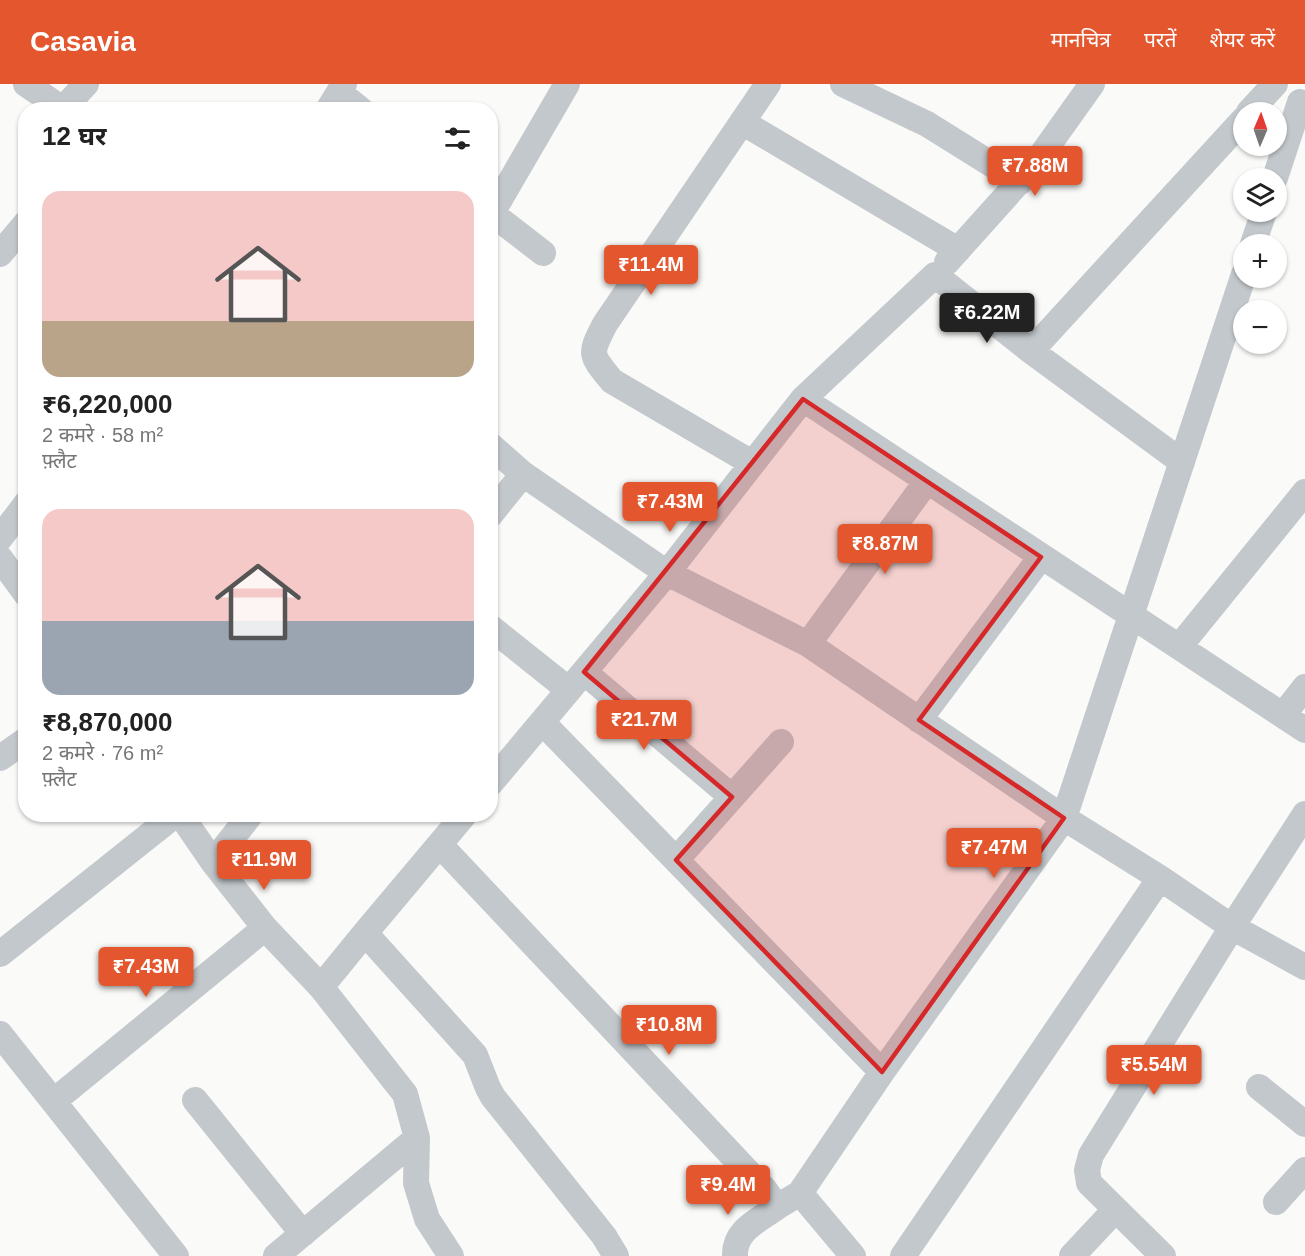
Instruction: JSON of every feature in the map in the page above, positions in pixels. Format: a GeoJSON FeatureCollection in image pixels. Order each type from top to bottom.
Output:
{"type":"FeatureCollection","features":[{"type":"Feature","properties":{"kind":"street"},"geometry":{"type":"LineString","coordinates":[[26,84],[53,102]]}},
{"type":"Feature","properties":{"kind":"street"},"geometry":{"type":"LineString","coordinates":[[69,102],[86,84]]}},
{"type":"Feature","properties":{"kind":"street"},"geometry":{"type":"LineString","coordinates":[[498,201],[567,84]]}},
{"type":"Feature","properties":{"kind":"street"},"geometry":{"type":"LineString","coordinates":[[752,463],[612,381],[596,361],[593,347],[605,324],[768,84]]}},
{"type":"Feature","properties":{"kind":"street"},"geometry":{"type":"LineString","coordinates":[[843,84],[927,124],[1020,182]]}},
{"type":"Feature","properties":{"kind":"street"},"geometry":{"type":"LineString","coordinates":[[498,774],[667,573],[803,399],[935,275],[958,250],[1035,164],[1092,84]]}},
{"type":"Feature","properties":{"kind":"street"},"geometry":{"type":"LineString","coordinates":[[1258,102],[1275,84]]}},
{"type":"Feature","properties":{"kind":"street"},"geometry":{"type":"LineString","coordinates":[[1278,168],[1298,97]]}},
{"type":"Feature","properties":{"kind":"street"},"geometry":{"type":"LineString","coordinates":[[742,122],[958,250]]}},
{"type":"Feature","properties":{"kind":"street"},"geometry":{"type":"LineString","coordinates":[[1031,351],[1233,130]]}},
{"type":"Feature","properties":{"kind":"street"},"geometry":{"type":"LineString","coordinates":[[498,218],[543,253]]}},
{"type":"Feature","properties":{"kind":"street"},"geometry":{"type":"LineString","coordinates":[[0,254],[18,233]]}},
{"type":"Feature","properties":{"kind":"street"},"geometry":{"type":"LineString","coordinates":[[935,275],[1031,351],[1182,462]]}},
{"type":"Feature","properties":{"kind":"street"},"geometry":{"type":"LineString","coordinates":[[735,1256],[737,1238],[742,1232],[800,1193],[882,1072],[1064,818],[1239,288]]}},
{"type":"Feature","properties":{"kind":"street"},"geometry":{"type":"LineString","coordinates":[[803,399],[1305,730]]}},
{"type":"Feature","properties":{"kind":"street"},"geometry":{"type":"LineString","coordinates":[[498,452],[523,474],[667,573],[808,644],[1064,818],[1160,878],[1232,927],[1305,967]]}},
{"type":"Feature","properties":{"kind":"street"},"geometry":{"type":"LineString","coordinates":[[498,505],[523,474]]}},
{"type":"Feature","properties":{"kind":"street"},"geometry":{"type":"LineString","coordinates":[[808,644],[927,481]]}},
{"type":"Feature","properties":{"kind":"street"},"geometry":{"type":"LineString","coordinates":[[1179,647],[1305,492]]}},
{"type":"Feature","properties":{"kind":"street"},"geometry":{"type":"LineString","coordinates":[[0,538],[18,514]]}},
{"type":"Feature","properties":{"kind":"street"},"geometry":{"type":"LineString","coordinates":[[920,720],[1041,556]]}},
{"type":"Feature","properties":{"kind":"street"},"geometry":{"type":"LineString","coordinates":[[0,558],[18,583]]}},
{"type":"Feature","properties":{"kind":"street"},"geometry":{"type":"LineString","coordinates":[[498,632],[577,681],[732,797]]}},
{"type":"Feature","properties":{"kind":"street"},"geometry":{"type":"LineString","coordinates":[[1283,715],[1305,687]]}},
{"type":"Feature","properties":{"kind":"street"},"geometry":{"type":"LineString","coordinates":[[542,722],[882,1072]]}},
{"type":"Feature","properties":{"kind":"street"},"geometry":{"type":"LineString","coordinates":[[676,860],[781,742]]}},
{"type":"Feature","properties":{"kind":"street"},"geometry":{"type":"LineString","coordinates":[[0,758],[18,746]]}},
{"type":"Feature","properties":{"kind":"street"},"geometry":{"type":"LineString","coordinates":[[1163,1256],[1089,1183],[1087,1170],[1091,1155],[1305,813]]}},
{"type":"Feature","properties":{"kind":"street"},"geometry":{"type":"LineString","coordinates":[[0,954],[168,822]]}},
{"type":"Feature","properties":{"kind":"street"},"geometry":{"type":"LineString","coordinates":[[184,822],[266,928],[321,987],[405,1094],[417,1138],[416,1183],[427,1219],[451,1256]]}},
{"type":"Feature","properties":{"kind":"street"},"geometry":{"type":"LineString","coordinates":[[213,862],[245,822]]}},
{"type":"Feature","properties":{"kind":"street"},"geometry":{"type":"LineString","coordinates":[[321,987],[459,822]]}},
{"type":"Feature","properties":{"kind":"street"},"geometry":{"type":"LineString","coordinates":[[440,845],[757,1181],[777,1207]]}},
{"type":"Feature","properties":{"kind":"street"},"geometry":{"type":"LineString","coordinates":[[903,1256],[1160,878]]}},
{"type":"Feature","properties":{"kind":"street"},"geometry":{"type":"LineString","coordinates":[[54,1101],[266,928]]}},
{"type":"Feature","properties":{"kind":"street"},"geometry":{"type":"LineString","coordinates":[[365,933],[475,1054],[493,1097],[604,1236],[616,1256]]}},
{"type":"Feature","properties":{"kind":"street"},"geometry":{"type":"LineString","coordinates":[[0,1034],[176,1256]]}},
{"type":"Feature","properties":{"kind":"street"},"geometry":{"type":"LineString","coordinates":[[1259,1087],[1305,1124]]}},
{"type":"Feature","properties":{"kind":"street"},"geometry":{"type":"LineString","coordinates":[[195,1100],[303,1234]]}},
{"type":"Feature","properties":{"kind":"street"},"geometry":{"type":"LineString","coordinates":[[276,1256],[417,1138]]}},
{"type":"Feature","properties":{"kind":"street"},"geometry":{"type":"LineString","coordinates":[[1276,1202],[1305,1170]]}},
{"type":"Feature","properties":{"kind":"street"},"geometry":{"type":"LineString","coordinates":[[800,1193],[853,1256]]}},
{"type":"Feature","properties":{"kind":"street"},"geometry":{"type":"LineString","coordinates":[[1072,1256],[1115,1210]]}},
{"type":"Feature","properties":{"kind":"highlighted area"},"geometry":{"type":"Polygon","coordinates":[[[803,399],[1041,557],[919,720],[1064,818],[882,1072],[676,860],[732,797],[584,672],[803,399]]]}}]}
